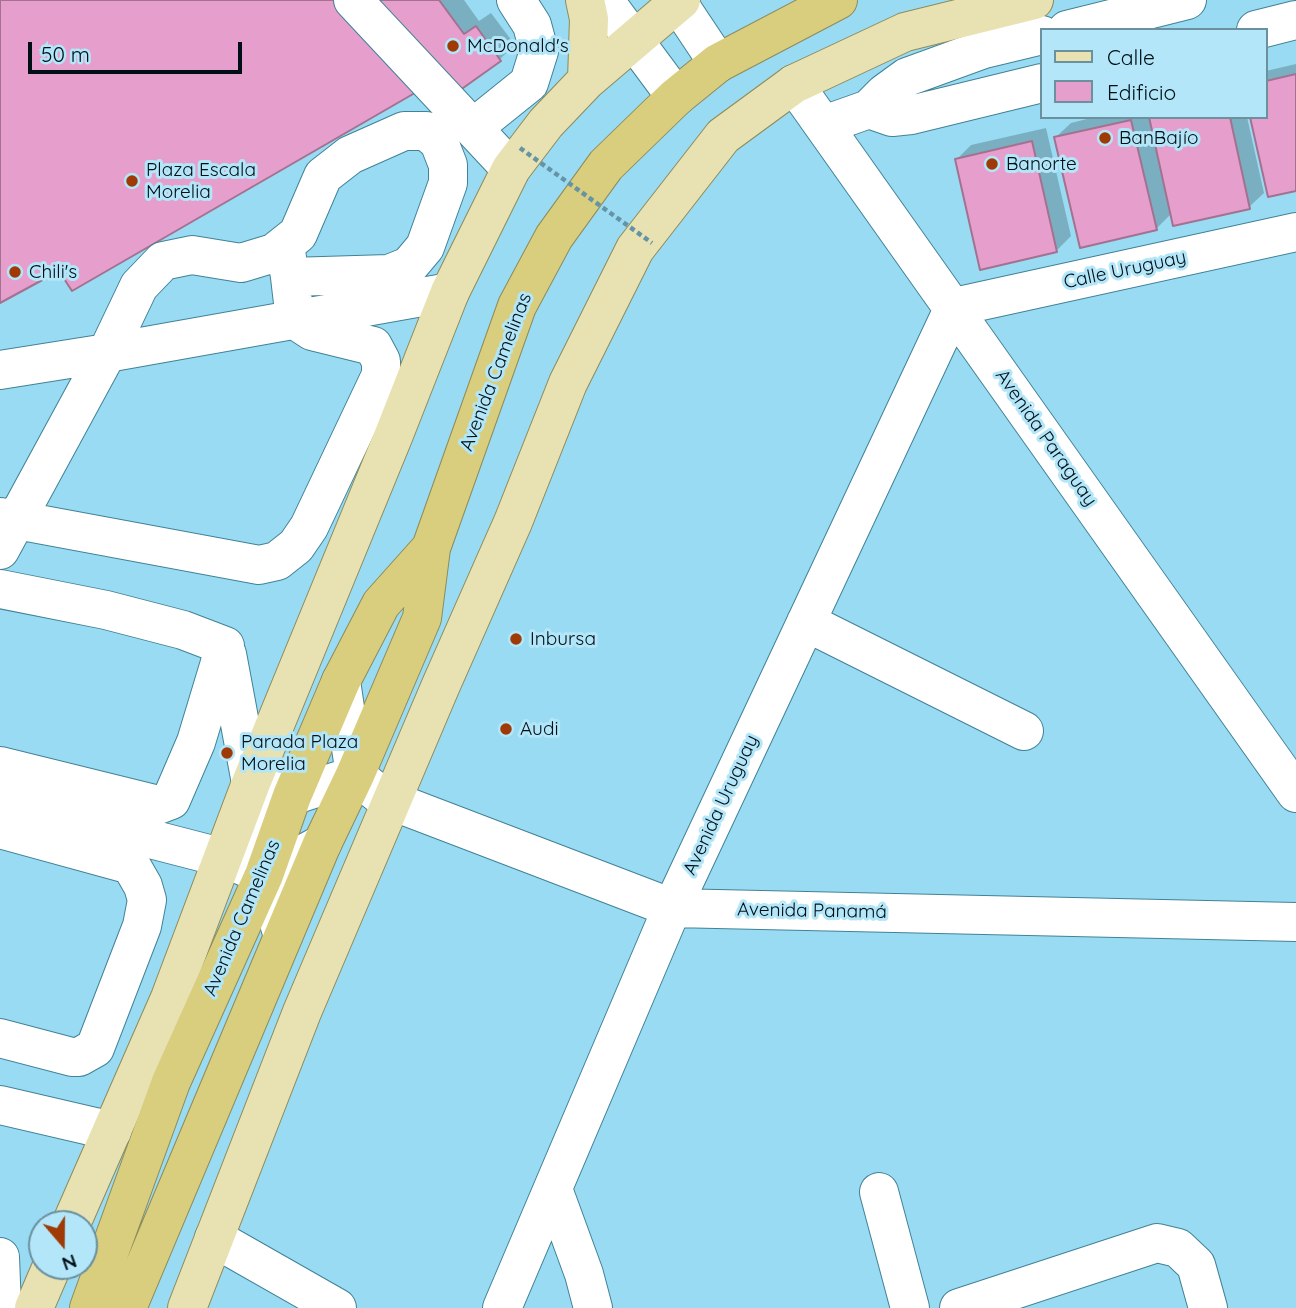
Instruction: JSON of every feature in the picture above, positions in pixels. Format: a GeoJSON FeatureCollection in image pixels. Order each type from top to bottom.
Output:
{"type":"FeatureCollection","features":[{"type":"Feature","properties":{"kind":"highway","name":"Avenida Camelinas"},"geometry":{"type":"LineString","coordinates":[[127,1308],[322,844],[355,775],[422,618],[431,548],[517,306],[554,237],[606,165],[676,97],[718,63],[838,0]]}},
{"type":"Feature","properties":{"kind":"highway","name":"Avenida Camelinas"},"geometry":{"type":"LineString","coordinates":[[89,1308],[171,1082],[264,874],[292,796],[341,681],[381,604],[431,548]]}},
{"type":"Feature","properties":{"kind":"main road"},"geometry":{"type":"LineString","coordinates":[[585,0],[589,19],[587,80]]}},
{"type":"Feature","properties":{"kind":"main road"},"geometry":{"type":"LineString","coordinates":[[187,1308],[302,1012],[513,522],[568,383],[635,249],[723,136],[794,83],[905,32],[1034,0]]}},
{"type":"Feature","properties":{"kind":"main road"},"geometry":{"type":"LineString","coordinates":[[77,1210],[170,998],[251,783],[450,292],[516,158],[587,80],[678,1]]}},
{"type":"Feature","properties":{"kind":"main road"},"geometry":{"type":"LineString","coordinates":[[34,1308],[46,1280]]}},
{"type":"Feature","properties":{"kind":"street"},"geometry":{"type":"LineString","coordinates":[[353,0],[473,128],[516,158]]}},
{"type":"Feature","properties":{"kind":"street"},"geometry":{"type":"LineString","coordinates":[[473,128],[530,83],[539,51],[532,25],[516,0]]}},
{"type":"Feature","properties":{"kind":"street"},"geometry":{"type":"LineString","coordinates":[[604,0],[676,97]]}},
{"type":"Feature","properties":{"kind":"street"},"geometry":{"type":"LineString","coordinates":[[1075,28],[1187,0]]}},
{"type":"Feature","properties":{"kind":"street"},"geometry":{"type":"LineString","coordinates":[[678,1],[718,63]]}},
{"type":"Feature","properties":{"kind":"street"},"geometry":{"type":"LineString","coordinates":[[1264,28],[1296,20]]}},
{"type":"Feature","properties":{"kind":"street"},"geometry":{"type":"LineString","coordinates":[[824,125],[869,108],[907,76],[984,49],[1040,35]]}},
{"type":"Feature","properties":{"kind":"street","name":"Avenida Paraguay"},"geometry":{"type":"LineString","coordinates":[[794,83],[1296,793]]}},
{"type":"Feature","properties":{"kind":"street"},"geometry":{"type":"LineString","coordinates":[[869,108],[892,117],[911,115],[1040,83]]}},
{"type":"Feature","properties":{"kind":"street","name":"Calle Uruguay"},"geometry":{"type":"LineString","coordinates":[[954,307],[1296,232]]}},
{"type":"Feature","properties":{"kind":"street"},"geometry":{"type":"LineString","coordinates":[[274,253],[288,261],[295,320],[312,331],[373,346],[381,361],[381,375],[309,527],[296,546],[276,561],[259,565],[5,529],[107,353],[139,286],[163,261],[192,255],[241,263],[274,253]]}},
{"type":"Feature","properties":{"kind":"street"},"geometry":{"type":"LineString","coordinates":[[0,370],[450,292]]}},
{"type":"Feature","properties":{"kind":"street","name":"Avenida Uruguay"},"geometry":{"type":"LineString","coordinates":[[502,1308],[672,908],[954,307]]}},
{"type":"Feature","properties":{"kind":"street"},"geometry":{"type":"LineString","coordinates":[[0,589],[106,610],[183,630],[225,646]]}},
{"type":"Feature","properties":{"kind":"street"},"geometry":{"type":"LineString","coordinates":[[806,622],[1024,732]]}},
{"type":"Feature","properties":{"kind":"street"},"geometry":{"type":"LineString","coordinates":[[225,646],[251,783],[264,874],[283,936]]}},
{"type":"Feature","properties":{"kind":"street"},"geometry":{"type":"LineString","coordinates":[[0,766],[158,805],[171,800],[196,742],[225,646]]}},
{"type":"Feature","properties":{"kind":"street"},"geometry":{"type":"LineString","coordinates":[[251,783],[292,796],[355,775],[341,681]]}},
{"type":"Feature","properties":{"kind":"street","name":"Avenida Panamá"},"geometry":{"type":"LineString","coordinates":[[355,775],[393,802],[672,908],[1296,922]]}},
{"type":"Feature","properties":{"kind":"street"},"geometry":{"type":"LineString","coordinates":[[0,800],[223,859],[264,874],[322,844]]}},
{"type":"Feature","properties":{"kind":"street"},"geometry":{"type":"LineString","coordinates":[[0,829],[131,865],[143,886],[147,900],[142,926],[95,1048],[79,1057],[0,1038]]}},
{"type":"Feature","properties":{"kind":"street"},"geometry":{"type":"LineString","coordinates":[[0,1105],[112,1131]]}},
{"type":"Feature","properties":{"kind":"street"},"geometry":{"type":"LineString","coordinates":[[553,1189],[584,1274],[593,1308]]}},
{"type":"Feature","properties":{"kind":"street"},"geometry":{"type":"LineString","coordinates":[[879,1192],[910,1308]]}},
{"type":"Feature","properties":{"kind":"street"},"geometry":{"type":"LineString","coordinates":[[214,1238],[337,1308]]}},
{"type":"Feature","properties":{"kind":"street"},"geometry":{"type":"LineString","coordinates":[[959,1308],[1157,1243],[1178,1248],[1196,1265],[1208,1308]]}},
{"type":"Feature","properties":{"kind":"street"},"geometry":{"type":"LineString","coordinates":[[0,1257],[2,1308]]}},
{"type":"Feature","properties":{"kind":"path"},"geometry":{"type":"LineString","coordinates":[[516,158],[652,243]]}},
{"type":"Feature","properties":{"kind":"building","name":"Plaza Escala Morelia"},"geometry":{"type":"Polygon","coordinates":[[[0,0],[340,0],[420,90],[72,291],[59,271],[0,303],[0,0]]]}},
{"type":"Feature","properties":{"kind":"building"},"geometry":{"type":"Polygon","coordinates":[[[361,0],[439,0],[464,34],[476,26],[501,61],[456,93],[361,0]]]}},
{"type":"Feature","properties":{"kind":"building"},"geometry":{"type":"Polygon","coordinates":[[[1296,74],[1296,191],[1268,197],[1250,119],[1268,119],[1268,81],[1296,74]]]}},
{"type":"Feature","properties":{"kind":"building"},"geometry":{"type":"Polygon","coordinates":[[[1149,119],[1230,119],[1250,209],[1173,226],[1149,119]]]}},
{"type":"Feature","properties":{"kind":"building"},"geometry":{"type":"Polygon","coordinates":[[[1131,120],[1157,230],[1080,248],[1054,137],[1131,120]]]}},
{"type":"Feature","properties":{"kind":"building"},"geometry":{"type":"Polygon","coordinates":[[[1032,141],[1057,252],[980,270],[955,159],[1032,141]]]}},
{"type":"Feature","properties":{"kind":"place","name":"McDonald's"},"geometry":{"type":"Point","coordinates":[453,46]}},
{"type":"Feature","properties":{"kind":"place","name":"BanBajío"},"geometry":{"type":"Point","coordinates":[1105,138]}},
{"type":"Feature","properties":{"kind":"place","name":"Banorte"},"geometry":{"type":"Point","coordinates":[992,164]}},
{"type":"Feature","properties":{"kind":"place","name":"Plaza Escala Morelia"},"geometry":{"type":"Point","coordinates":[132,181]}},
{"type":"Feature","properties":{"kind":"place","name":"Chili's"},"geometry":{"type":"Point","coordinates":[15,272]}},
{"type":"Feature","properties":{"kind":"place","name":"Inbursa"},"geometry":{"type":"Point","coordinates":[516,639]}},
{"type":"Feature","properties":{"kind":"place","name":"Audi"},"geometry":{"type":"Point","coordinates":[506,729]}},
{"type":"Feature","properties":{"kind":"place","name":"Parada Plaza Morelia"},"geometry":{"type":"Point","coordinates":[227,753]}}]}
